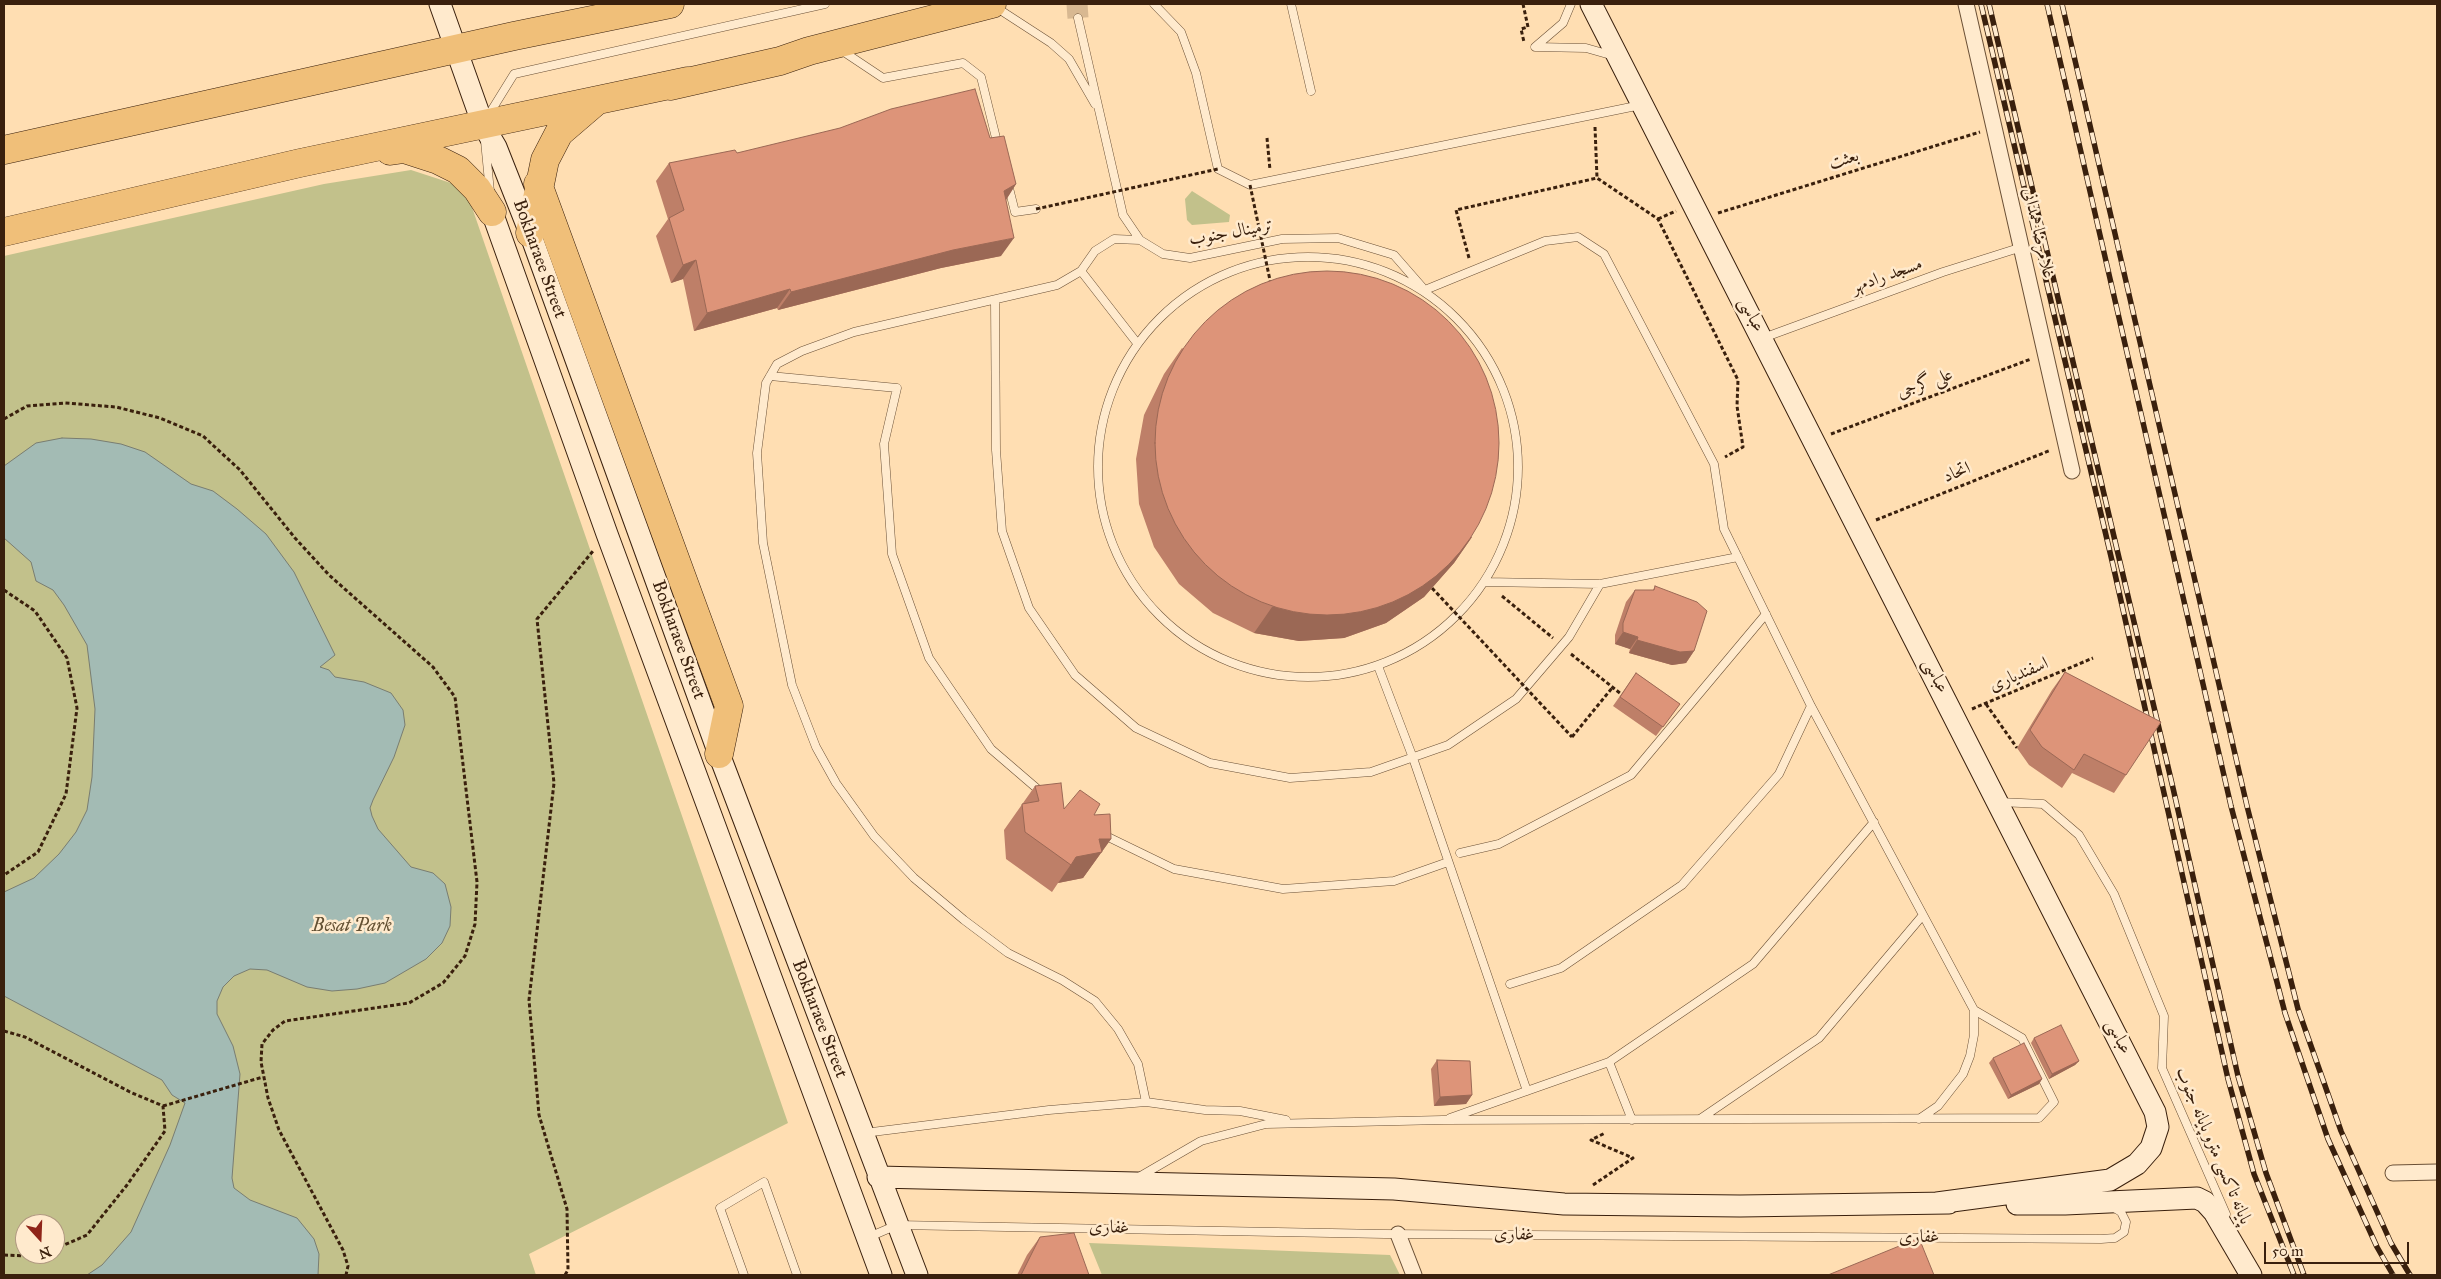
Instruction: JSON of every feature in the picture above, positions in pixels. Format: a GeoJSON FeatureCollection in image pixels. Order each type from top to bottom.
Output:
{"type":"FeatureCollection","features":[{"type":"Feature","properties":{"kind":"highway"},"geometry":{"type":"LineString","coordinates":[[4,150],[514,36],[670,4]]}},
{"type":"Feature","properties":{"kind":"highway"},"geometry":{"type":"LineString","coordinates":[[530,233],[538,184],[545,160],[559,134],[594,103],[780,60],[991,4]]}},
{"type":"Feature","properties":{"kind":"highway"},"geometry":{"type":"LineString","coordinates":[[4,232],[300,163],[688,81]]}},
{"type":"Feature","properties":{"kind":"highway"},"geometry":{"type":"LineString","coordinates":[[300,163],[404,149],[438,160],[458,170],[478,189],[492,212]]}},
{"type":"Feature","properties":{"kind":"highway"},"geometry":{"type":"LineString","coordinates":[[538,184],[729,706],[719,754]]}},
{"type":"Feature","properties":{"kind":"street","name":"Bokharaee Street"},"geometry":{"type":"LineString","coordinates":[[440,4],[483,124],[496,147],[530,233],[719,754],[861,1133],[917,1275]]}},
{"type":"Feature","properties":{"kind":"street","name":"عباسی"},"geometry":{"type":"LineString","coordinates":[[1591,4],[1956,717],[2155,1112],[2158,1127],[2156,1136],[2146,1155],[2137,1164],[2110,1180],[1937,1203]]}},
{"type":"Feature","properties":{"kind":"street","name":"غلامرضا همدانی"},"geometry":{"type":"LineString","coordinates":[[1966,4],[2072,471]]}},
{"type":"Feature","properties":{"kind":"street","name":"Bokharaee Street"},"geometry":{"type":"LineString","coordinates":[[492,212],[607,534],[881,1275]]}},
{"type":"Feature","properties":{"kind":"street"},"geometry":{"type":"LineString","coordinates":[[2393,1173],[2437,1172]]}},
{"type":"Feature","properties":{"kind":"street"},"geometry":{"type":"LineString","coordinates":[[860,1217],[878,1177]]}},
{"type":"Feature","properties":{"kind":"street","name":"غفاری"},"geometry":{"type":"LineString","coordinates":[[878,1177],[1394,1189],[1564,1204],[1740,1206],[2108,1202],[2196,1198],[2205,1202],[2214,1212],[2252,1275]]}},
{"type":"Feature","properties":{"kind":"street"},"geometry":{"type":"LineString","coordinates":[[1398,1234],[1414,1275]]}},
{"type":"Feature","properties":{"kind":"lane"},"geometry":{"type":"LineString","coordinates":[[492,212],[483,124],[514,74],[825,4]]}},
{"type":"Feature","properties":{"kind":"lane"},"geometry":{"type":"LineString","coordinates":[[991,4],[1051,43],[1069,59],[1099,111]]}},
{"type":"Feature","properties":{"kind":"lane"},"geometry":{"type":"LineString","coordinates":[[1154,4],[1181,32],[1196,73],[1218,169],[1250,185],[1643,104]]}},
{"type":"Feature","properties":{"kind":"lane"},"geometry":{"type":"LineString","coordinates":[[1291,4],[1311,91]]}},
{"type":"Feature","properties":{"kind":"lane"},"geometry":{"type":"LineString","coordinates":[[1571,4],[1563,23],[1535,47],[1586,48],[1619,58]]}},
{"type":"Feature","properties":{"kind":"lane","name":"ترمینال جنوب"},"geometry":{"type":"LineString","coordinates":[[1078,18],[1123,215],[1140,240],[1163,254],[1190,258],[1282,239],[1338,238],[1394,255],[1424,290]]}},
{"type":"Feature","properties":{"kind":"lane"},"geometry":{"type":"LineString","coordinates":[[809,51],[840,50],[883,78],[963,63],[981,77],[1000,154]]}},
{"type":"Feature","properties":{"kind":"lane"},"geometry":{"type":"LineString","coordinates":[[1005,173],[1015,212],[1036,208]]}},
{"type":"Feature","properties":{"kind":"lane"},"geometry":{"type":"LineString","coordinates":[[1424,290],[1545,241],[1578,237],[1604,254],[1714,464],[1724,530],[1812,706],[1974,1010],[1974,1035],[1970,1056],[1963,1074],[1938,1106],[1919,1119]]}},
{"type":"Feature","properties":{"kind":"lane"},"geometry":{"type":"LineString","coordinates":[[1140,240],[1114,239],[1095,251],[1081,271],[1057,285],[854,332],[802,351],[777,364],[766,383],[762,403],[758,453],[763,543],[792,685],[816,747],[836,783],[874,836],[914,878],[1008,953],[1062,980],[1095,1001],[1118,1029],[1138,1064],[1146,1102]]}},
{"type":"Feature","properties":{"kind":"lane","name":"مسجد رادمهر"},"geometry":{"type":"LineString","coordinates":[[1763,338],[1934,276],[2022,247]]}},
{"type":"Feature","properties":{"kind":"lane"},"geometry":{"type":"LineString","coordinates":[[1324,257],[1376,267],[1424,290],[1466,326],[1497,372],[1515,424],[1520,479],[1509,533],[1485,582],[1456,618],[1419,646],[1378,666],[1325,677],[1272,675],[1220,659],[1175,631],[1138,593],[1112,547],[1098,495],[1098,442],[1111,390],[1137,343],[1174,304],[1219,276],[1270,260],[1324,257]]}},
{"type":"Feature","properties":{"kind":"lane"},"geometry":{"type":"LineString","coordinates":[[1081,271],[1137,343]]}},
{"type":"Feature","properties":{"kind":"lane"},"geometry":{"type":"LineString","coordinates":[[995,300],[996,450],[1002,531],[1029,608],[1075,675],[1136,728],[1210,763],[1290,778],[1371,772],[1448,745],[1516,699],[1569,638],[1600,584]]}},
{"type":"Feature","properties":{"kind":"lane"},"geometry":{"type":"LineString","coordinates":[[770,376],[897,388],[884,444],[892,554],[929,658],[991,749],[1047,797]]}},
{"type":"Feature","properties":{"kind":"lane"},"geometry":{"type":"LineString","coordinates":[[1485,582],[1600,584],[1738,557]]}},
{"type":"Feature","properties":{"kind":"lane"},"geometry":{"type":"LineString","coordinates":[[1460,853],[1498,844],[1631,775],[1766,614]]}},
{"type":"Feature","properties":{"kind":"lane"},"geometry":{"type":"LineString","coordinates":[[1378,666],[1413,758],[1526,1091]]}},
{"type":"Feature","properties":{"kind":"lane"},"geometry":{"type":"LineString","coordinates":[[1510,984],[1561,968],[1682,885],[1778,774],[1812,706]]}},
{"type":"Feature","properties":{"kind":"lane","name":"پایانه تاکسی مترو پایانه جنوب"},"geometry":{"type":"LineString","coordinates":[[1999,802],[2043,804],[2079,835],[2114,894],[2164,1016],[2162,1068],[2252,1275]]}},
{"type":"Feature","properties":{"kind":"lane"},"geometry":{"type":"LineString","coordinates":[[1444,1120],[1608,1062],[1753,964],[1874,822]]}},
{"type":"Feature","properties":{"kind":"lane"},"geometry":{"type":"LineString","coordinates":[[1100,833],[1174,869],[1283,889],[1394,881],[1448,862]]}},
{"type":"Feature","properties":{"kind":"lane"},"geometry":{"type":"LineString","coordinates":[[1699,1120],[1819,1038],[1922,915]]}},
{"type":"Feature","properties":{"kind":"lane"},"geometry":{"type":"LineString","coordinates":[[1128,1184],[1201,1141],[1266,1124],[1444,1120],[2039,1118],[2054,1102],[2022,1038],[1974,1010]]}},
{"type":"Feature","properties":{"kind":"lane"},"geometry":{"type":"LineString","coordinates":[[1608,1062],[1632,1120]]}},
{"type":"Feature","properties":{"kind":"lane"},"geometry":{"type":"LineString","coordinates":[[861,1133],[1049,1110],[1146,1102],[1205,1110],[1240,1110],[1300,1123]]}},
{"type":"Feature","properties":{"kind":"lane"},"geometry":{"type":"LineString","coordinates":[[744,1275],[720,1208],[764,1182],[797,1275]]}},
{"type":"Feature","properties":{"kind":"lane","name":"غفاری"},"geometry":{"type":"LineString","coordinates":[[867,1237],[897,1224],[1398,1234],[2102,1239],[2115,1238],[2120,1235],[2124,1232],[2126,1222],[2121,1212],[2108,1202]]}},
{"type":"Feature","properties":{"kind":"path"},"geometry":{"type":"LineString","coordinates":[[1522,4],[1528,27],[1521,29],[1525,49]]}},
{"type":"Feature","properties":{"kind":"path"},"geometry":{"type":"LineString","coordinates":[[1595,114],[1597,178]]}},
{"type":"Feature","properties":{"kind":"path","name":"بعثت"},"geometry":{"type":"LineString","coordinates":[[1701,218],[1995,127]]}},
{"type":"Feature","properties":{"kind":"path"},"geometry":{"type":"LineString","coordinates":[[1266,138],[1271,181]]}},
{"type":"Feature","properties":{"kind":"path"},"geometry":{"type":"LineString","coordinates":[[1036,208],[1218,169]]}},
{"type":"Feature","properties":{"kind":"path"},"geometry":{"type":"LineString","coordinates":[[1472,271],[1456,210],[1597,178],[1658,219],[1738,380],[1737,406],[1743,447],[1714,464]]}},
{"type":"Feature","properties":{"kind":"path"},"geometry":{"type":"LineString","coordinates":[[1250,185],[1272,291]]}},
{"type":"Feature","properties":{"kind":"path","name":"علی گرجی"},"geometry":{"type":"LineString","coordinates":[[1814,440],[2046,354]]}},
{"type":"Feature","properties":{"kind":"path"},"geometry":{"type":"LineString","coordinates":[[4,419],[27,406],[64,404],[116,406],[160,418],[203,436],[240,470],[295,538],[329,575],[433,667],[455,696],[477,882],[475,924],[465,956],[443,983],[409,1003],[285,1021],[273,1030],[262,1044],[260,1062],[268,1098],[279,1130],[343,1250],[348,1266],[346,1275]]}},
{"type":"Feature","properties":{"kind":"path","name":"اتحاد"},"geometry":{"type":"LineString","coordinates":[[1858,527],[2066,444]]}},
{"type":"Feature","properties":{"kind":"path"},"geometry":{"type":"LineString","coordinates":[[565,1275],[568,1270],[567,1209],[539,1115],[529,1000],[554,783],[537,620],[607,534]]}},
{"type":"Feature","properties":{"kind":"path"},"geometry":{"type":"LineString","coordinates":[[1432,588],[1572,736],[1612,688]]}},
{"type":"Feature","properties":{"kind":"path"},"geometry":{"type":"LineString","coordinates":[[4,590],[35,611],[67,658],[77,708],[66,794],[38,852],[4,875]]}},
{"type":"Feature","properties":{"kind":"path","name":"اسفندیاری"},"geometry":{"type":"LineString","coordinates":[[1956,717],[2093,658]]}},
{"type":"Feature","properties":{"kind":"path"},"geometry":{"type":"LineString","coordinates":[[1986,704],[2017,748]]}},
{"type":"Feature","properties":{"kind":"path"},"geometry":{"type":"LineString","coordinates":[[4,1031],[24,1037],[130,1092],[163,1106],[263,1077]]}},
{"type":"Feature","properties":{"kind":"path"},"geometry":{"type":"LineString","coordinates":[[65,1245],[87,1235],[127,1185],[165,1131],[163,1106]]}},
{"type":"Feature","properties":{"kind":"path"},"geometry":{"type":"LineString","coordinates":[[1564,1204],[1633,1158],[1591,1140],[1632,1120]]}},
{"type":"Feature","properties":{"kind":"green space","name":"Besat Park"},"geometry":{"type":"Polygon","coordinates":[[[411,170],[457,185],[466,190],[788,1123],[529,1254],[536,1275],[4,1275],[4,256],[324,184],[411,170]]]}},
{"type":"Feature","properties":{"kind":"green space"},"geometry":{"type":"Polygon","coordinates":[[[1192,191],[1230,215],[1229,222],[1192,225],[1187,220],[1185,199],[1192,191]]]}},
{"type":"Feature","properties":{"kind":"green space"},"geometry":{"type":"Polygon","coordinates":[[[1089,1243],[1390,1255],[1400,1275],[1102,1275],[1089,1243]]]}},
{"type":"Feature","properties":{"kind":"water"},"geometry":{"type":"Polygon","coordinates":[[[62,438],[91,439],[121,444],[145,452],[191,484],[213,491],[237,509],[266,534],[294,572],[335,655],[320,667],[329,670],[335,677],[364,682],[391,693],[403,710],[405,725],[394,757],[370,808],[378,829],[411,867],[433,873],[445,884],[451,907],[450,926],[442,943],[426,959],[385,983],[357,989],[332,991],[307,987],[267,970],[250,969],[234,976],[223,987],[217,1001],[217,1014],[233,1046],[240,1074],[232,1178],[234,1188],[250,1200],[297,1218],[314,1239],[319,1254],[318,1275],[87,1275],[102,1265],[131,1232],[170,1145],[185,1103],[172,1095],[162,1080],[4,996],[4,892],[34,878],[59,854],[76,832],[87,810],[92,777],[95,709],[87,645],[53,590],[36,581],[31,562],[4,538],[4,466],[36,443],[62,438]]]}},
{"type":"Feature","properties":{"kind":"building"},"geometry":{"type":"Polygon","coordinates":[[[975,89],[990,138],[1004,136],[1016,184],[1004,191],[1014,238],[953,250],[791,292],[790,289],[707,313],[696,260],[683,265],[669,218],[684,210],[669,163],[735,150],[737,153],[840,128],[891,109],[975,89]]]}},
{"type":"Feature","properties":{"kind":"building"},"geometry":{"type":"Polygon","coordinates":[[[1327,271],[1361,274],[1393,284],[1423,300],[1449,321],[1470,347],[1486,377],[1496,409],[1499,443],[1496,477],[1486,509],[1470,539],[1449,565],[1423,586],[1393,602],[1361,612],[1327,615],[1293,612],[1261,602],[1231,586],[1205,565],[1184,539],[1168,509],[1158,477],[1155,443],[1158,409],[1168,377],[1184,347],[1205,321],[1231,300],[1261,284],[1293,274],[1327,271]]]}},
{"type":"Feature","properties":{"kind":"building"},"geometry":{"type":"Polygon","coordinates":[[[1655,586],[1697,602],[1707,611],[1694,651],[1680,652],[1637,640],[1638,637],[1623,632],[1623,623],[1635,590],[1654,590],[1655,586]]]}},
{"type":"Feature","properties":{"kind":"building"},"geometry":{"type":"Polygon","coordinates":[[[2065,672],[2161,722],[2126,775],[2084,754],[2074,770],[2042,747],[2030,730],[2065,672]]]}},
{"type":"Feature","properties":{"kind":"building"},"geometry":{"type":"Polygon","coordinates":[[[1636,673],[1680,704],[1663,727],[1620,697],[1636,673]]]}},
{"type":"Feature","properties":{"kind":"building"},"geometry":{"type":"Polygon","coordinates":[[[1061,783],[1064,809],[1080,790],[1100,804],[1094,815],[1110,814],[1111,839],[1099,839],[1102,852],[1076,857],[1071,865],[1025,832],[1022,804],[1039,801],[1035,786],[1061,783]]]}},
{"type":"Feature","properties":{"kind":"building"},"geometry":{"type":"Polygon","coordinates":[[[2061,1025],[2079,1061],[2052,1074],[2034,1038],[2061,1025]]]}},
{"type":"Feature","properties":{"kind":"building"},"geometry":{"type":"Polygon","coordinates":[[[2024,1043],[2042,1079],[2011,1095],[1993,1058],[2024,1043]]]}},
{"type":"Feature","properties":{"kind":"building"},"geometry":{"type":"Polygon","coordinates":[[[1437,1060],[1470,1061],[1472,1095],[1440,1097],[1437,1060]]]}},
{"type":"Feature","properties":{"kind":"building"},"geometry":{"type":"Polygon","coordinates":[[[1074,1233],[1089,1275],[1021,1275],[1040,1237],[1074,1233]]]}},
{"type":"Feature","properties":{"kind":"building"},"geometry":{"type":"Polygon","coordinates":[[[1919,1238],[1934,1275],[1828,1275],[1919,1238]]]}},
{"type":"Feature","properties":{"kind":"tunnel"},"geometry":{"type":"LineString","coordinates":[[1077,4],[1078,18]]}},
{"type":"Feature","properties":{"kind":"railway"},"geometry":{"type":"LineString","coordinates":[[1981,4],[2113,565],[2228,1079],[2254,1174],[2294,1275]]}},
{"type":"Feature","properties":{"kind":"railway"},"geometry":{"type":"LineString","coordinates":[[1989,4],[2173,788],[2238,1076],[2266,1173],[2304,1275]]}},
{"type":"Feature","properties":{"kind":"railway"},"geometry":{"type":"LineString","coordinates":[[2047,4],[2231,806],[2285,1013],[2328,1139],[2377,1247],[2393,1275]]}},
{"type":"Feature","properties":{"kind":"railway"},"geometry":{"type":"LineString","coordinates":[[2062,4],[2247,806],[2298,1009],[2341,1131],[2391,1243],[2410,1275]]}}]}
